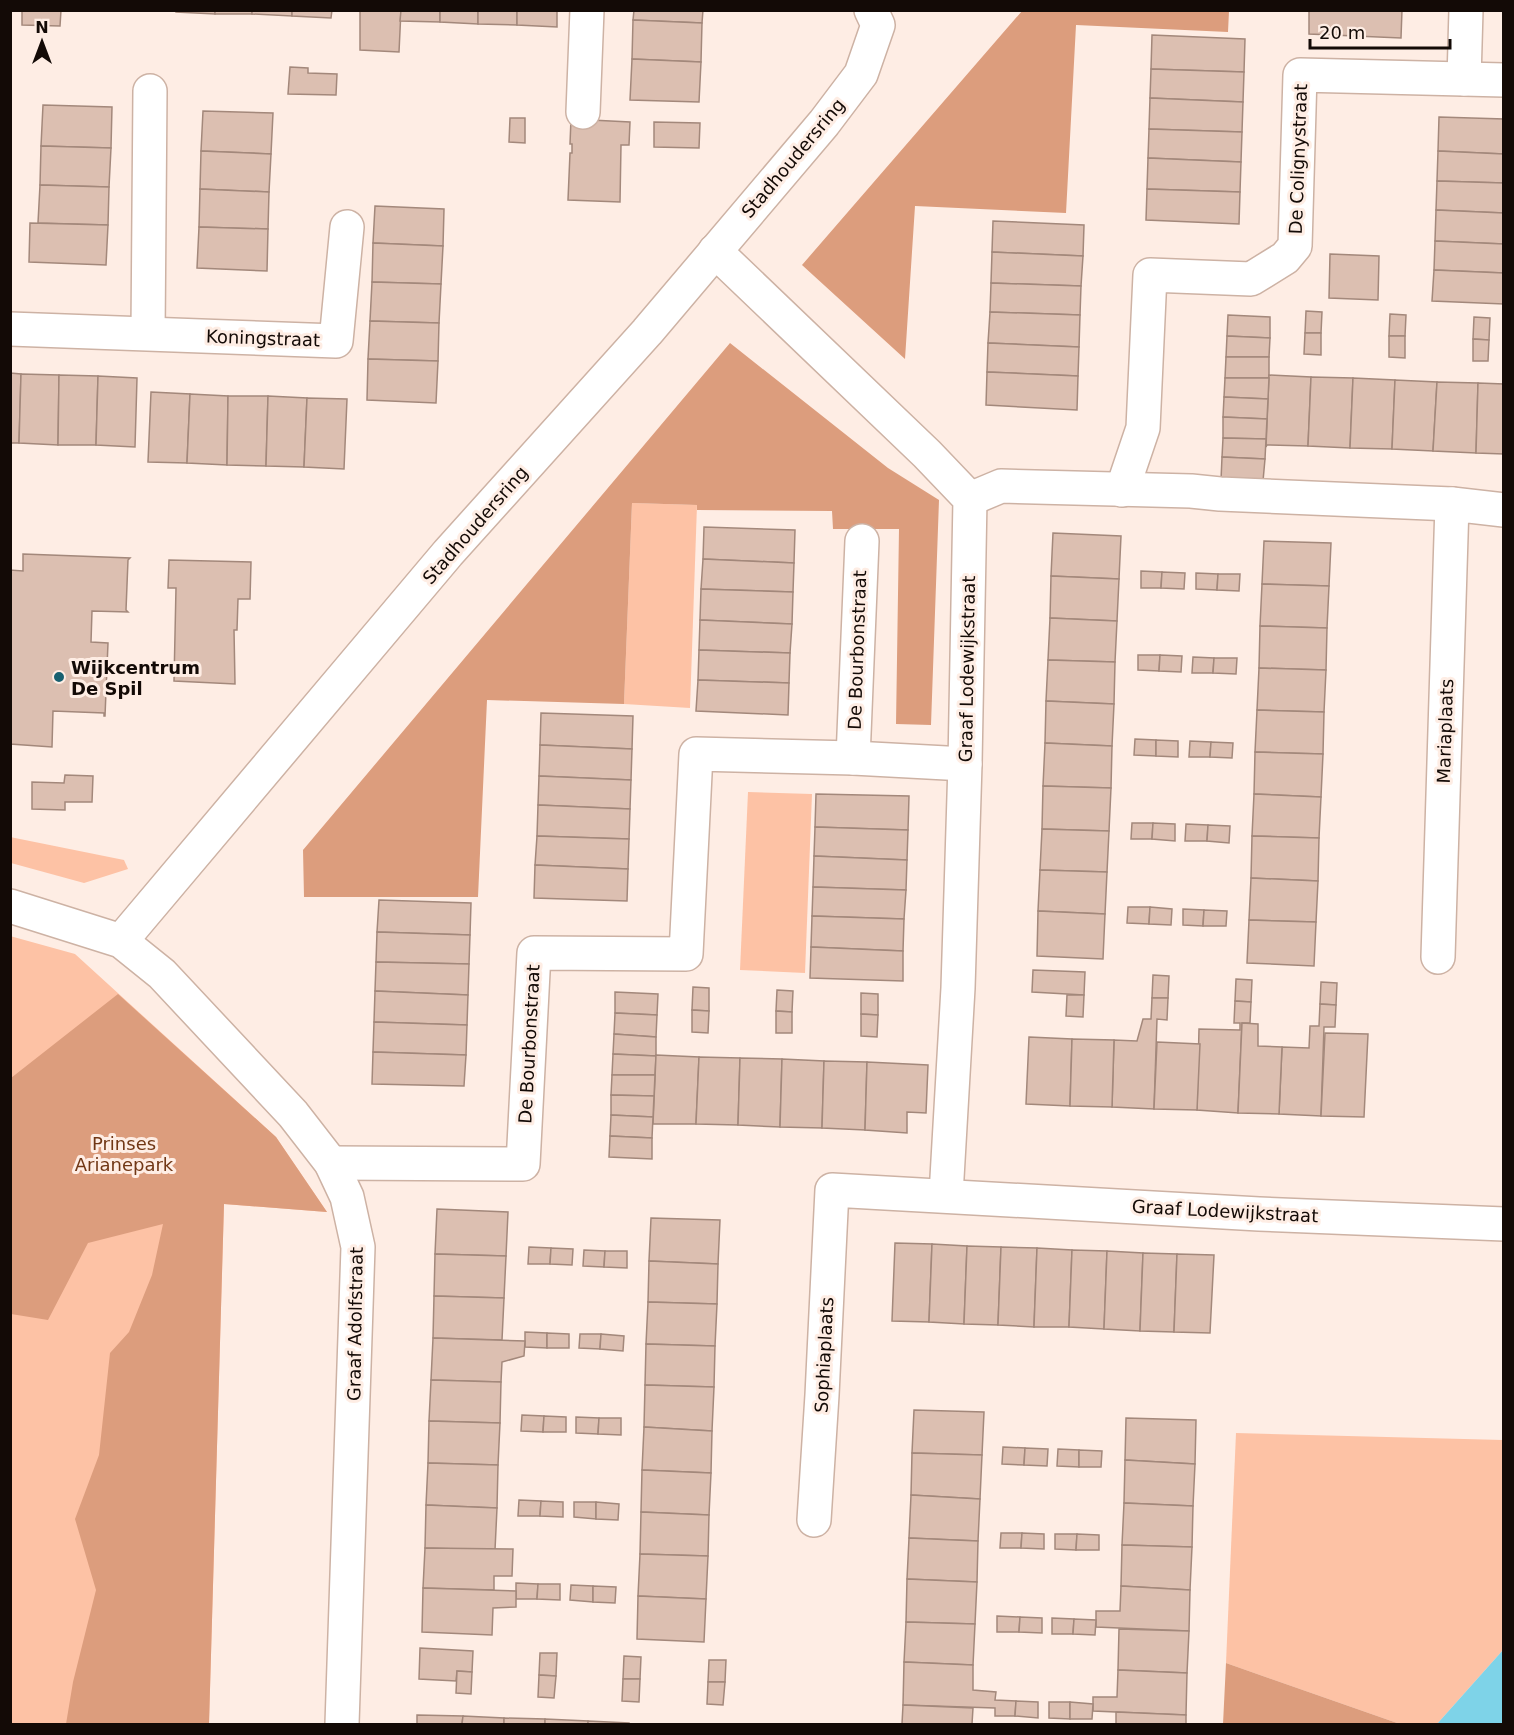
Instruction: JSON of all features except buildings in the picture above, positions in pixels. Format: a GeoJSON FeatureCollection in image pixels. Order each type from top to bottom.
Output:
{"type":"FeatureCollection","features":[{"type":"Feature","properties":{"kind":"street"},"geometry":{"type":"LineString","coordinates":[[583,112],[587,10]]}},
{"type":"Feature","properties":{"kind":"street","name":"Stadhoudersring"},"geometry":{"type":"LineString","coordinates":[[121,941],[448,554],[647,332],[824,123],[861,74],[878,25],[872,10]]}},
{"type":"Feature","properties":{"kind":"street"},"geometry":{"type":"LineString","coordinates":[[1464,79],[1466,10]]}},
{"type":"Feature","properties":{"kind":"street","name":"De Colignystraat"},"geometry":{"type":"LineString","coordinates":[[1122,490],[1143,428],[1150,275],[1251,279],[1285,258],[1295,246],[1300,75],[1503,80]]}},
{"type":"Feature","properties":{"kind":"street"},"geometry":{"type":"LineString","coordinates":[[148,333],[150,92]]}},
{"type":"Feature","properties":{"kind":"street","name":"Koningstraat"},"geometry":{"type":"LineString","coordinates":[[10,329],[336,341],[347,227]]}},
{"type":"Feature","properties":{"kind":"street"},"geometry":{"type":"LineString","coordinates":[[715,251],[927,454],[970,499],[1001,486],[1191,491],[1452,504],[1503,510]]}},
{"type":"Feature","properties":{"kind":"street","name":"Graaf Lodewijkstraat"},"geometry":{"type":"LineString","coordinates":[[946,1195],[958,988],[970,499]]}},
{"type":"Feature","properties":{"kind":"street","name":"Mariaplaats"},"geometry":{"type":"LineString","coordinates":[[1438,957],[1452,504]]}},
{"type":"Feature","properties":{"kind":"street","name":"De Bourbonstraat"},"geometry":{"type":"LineString","coordinates":[[853,758],[862,541]]}},
{"type":"Feature","properties":{"kind":"street","name":"De Bourbonstraat"},"geometry":{"type":"LineString","coordinates":[[331,1162],[523,1164],[534,952],[686,954],[696,754],[853,758],[965,764]]}},
{"type":"Feature","properties":{"kind":"street"},"geometry":{"type":"LineString","coordinates":[[10,906],[121,941]]}},
{"type":"Feature","properties":{"kind":"street","name":"Graaf Adolfstraat"},"geometry":{"type":"LineString","coordinates":[[121,941],[162,974],[293,1114],[331,1162],[347,1197],[358,1247],[342,1725]]}},
{"type":"Feature","properties":{"kind":"street","name":"Graaf Lodewijkstraat"},"geometry":{"type":"LineString","coordinates":[[832,1190],[1259,1214],[1503,1224]]}},
{"type":"Feature","properties":{"kind":"street","name":"Sophiaplaats"},"geometry":{"type":"LineString","coordinates":[[814,1520],[832,1190]]}},
{"type":"Feature","properties":{"kind":"green space"},"geometry":{"type":"Polygon","coordinates":[[[1022,11],[1229,11],[1228,32],[1076,25],[1066,213],[915,206],[905,359],[802,265],[1022,11]]]}},
{"type":"Feature","properties":{"kind":"green space"},"geometry":{"type":"Polygon","coordinates":[[[730,343],[888,468],[939,500],[931,725],[896,724],[899,529],[833,529],[832,511],[697,510],[697,505],[632,503],[624,704],[487,700],[478,897],[304,897],[303,850],[730,343]]]}},
{"type":"Feature","properties":{"kind":"green space"},"geometry":{"type":"Polygon","coordinates":[[[632,503],[697,505],[690,708],[624,704],[632,503]]]}},
{"type":"Feature","properties":{"kind":"green space"},"geometry":{"type":"Polygon","coordinates":[[[748,792],[812,794],[805,973],[740,970],[748,792]]]}},
{"type":"Feature","properties":{"kind":"green space"},"geometry":{"type":"Polygon","coordinates":[[[10,837],[124,860],[128,869],[84,883],[11,863],[10,837]]]}},
{"type":"Feature","properties":{"kind":"green space","name":"Prinses Arianepark"},"geometry":{"type":"Polygon","coordinates":[[[10,936],[75,954],[276,1137],[327,1212],[224,1204],[209,1724],[11,1724],[10,936]]]}},
{"type":"Feature","properties":{"kind":"green space","name":"Prinses Arianepark"},"geometry":{"type":"Polygon","coordinates":[[[118,994],[276,1137],[327,1212],[224,1204],[209,1724],[66,1724],[73,1682],[96,1590],[75,1519],[99,1455],[110,1353],[129,1332],[152,1275],[163,1224],[88,1243],[48,1320],[11,1314],[11,1078],[118,994]]]}},
{"type":"Feature","properties":{"kind":"green space"},"geometry":{"type":"Polygon","coordinates":[[[1236,1433],[1503,1440],[1503,1650],[1437,1724],[1400,1724],[1226,1663],[1236,1433]]]}},
{"type":"Feature","properties":{"kind":"green space"},"geometry":{"type":"Polygon","coordinates":[[[1226,1663],[1400,1724],[1223,1724],[1226,1663]]]}},
{"type":"Feature","properties":{"kind":"water"},"geometry":{"type":"Polygon","coordinates":[[[1503,1650],[1503,1724],[1437,1724],[1503,1650]]]}},
{"type":"Feature","properties":{"kind":"place","name":"Wijkcentrum De Spil"},"geometry":{"type":"Point","coordinates":[59,677]}}]}
